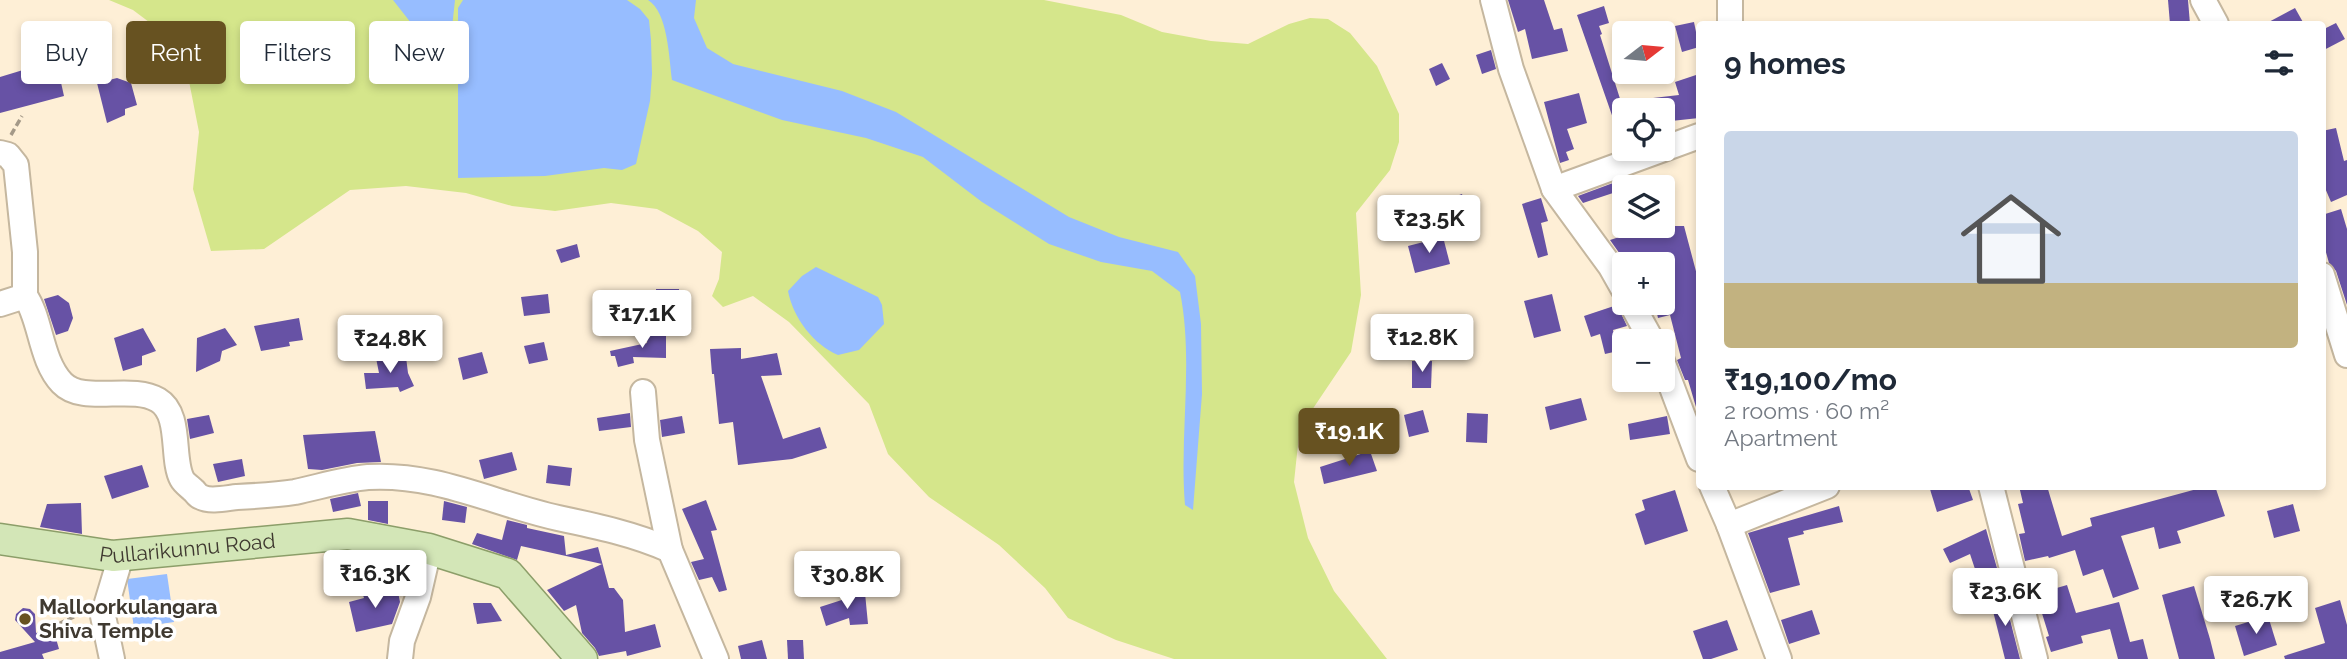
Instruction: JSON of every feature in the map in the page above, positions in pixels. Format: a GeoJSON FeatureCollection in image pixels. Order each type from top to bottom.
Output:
{"type":"FeatureCollection","features":[{"type":"Feature","properties":{"kind":"main road","name":"Pullarikunnu Road"},"geometry":{"type":"LineString","coordinates":[[0,539],[121,556],[348,534],[429,549],[508,574],[582,659]]}},
{"type":"Feature","properties":{"kind":"street"},"geometry":{"type":"LineString","coordinates":[[1493,0],[1511,69],[1554,189],[1612,269]]}},
{"type":"Feature","properties":{"kind":"street"},"geometry":{"type":"LineString","coordinates":[[1730,0],[1730,21]]}},
{"type":"Feature","properties":{"kind":"street"},"geometry":{"type":"LineString","coordinates":[[2203,0],[2214,21]]}},
{"type":"Feature","properties":{"kind":"street"},"geometry":{"type":"LineString","coordinates":[[1554,189],[1696,137]]}},
{"type":"Feature","properties":{"kind":"street"},"geometry":{"type":"LineString","coordinates":[[0,153],[8,155],[16,165],[25,251],[25,296],[52,368],[62,384],[76,391],[97,394],[120,391],[157,399],[167,408],[173,426],[182,479],[201,497],[222,499],[293,492],[368,477],[411,479],[456,487],[558,518],[617,531],[670,550]]}},
{"type":"Feature","properties":{"kind":"street"},"geometry":{"type":"LineString","coordinates":[[2326,295],[2337,349]]}},
{"type":"Feature","properties":{"kind":"street"},"geometry":{"type":"LineString","coordinates":[[0,304],[25,296]]}},
{"type":"Feature","properties":{"kind":"street"},"geometry":{"type":"LineString","coordinates":[[643,392],[647,440],[670,550],[716,659]]}},
{"type":"Feature","properties":{"kind":"street"},"geometry":{"type":"LineString","coordinates":[[1674,392],[1696,451]]}},
{"type":"Feature","properties":{"kind":"street"},"geometry":{"type":"LineString","coordinates":[[1714,490],[1779,659]]}},
{"type":"Feature","properties":{"kind":"street"},"geometry":{"type":"LineString","coordinates":[[1729,525],[1817,490]]}},
{"type":"Feature","properties":{"kind":"street"},"geometry":{"type":"LineString","coordinates":[[1991,490],[2035,659]]}},
{"type":"Feature","properties":{"kind":"street"},"geometry":{"type":"LineString","coordinates":[[400,659],[402,641],[418,597],[429,549]]}},
{"type":"Feature","properties":{"kind":"street"},"geometry":{"type":"LineString","coordinates":[[112,659],[103,617],[121,556]]}},
{"type":"Feature","properties":{"kind":"green space"},"geometry":{"type":"Polygon","coordinates":[[[109,0],[1044,0],[1121,15],[1162,32],[1211,41],[1248,44],[1289,24],[1310,18],[1328,19],[1350,33],[1377,66],[1399,114],[1399,142],[1390,170],[1356,213],[1361,295],[1351,352],[1312,410],[1299,435],[1294,482],[1308,538],[1334,591],[1387,659],[1174,659],[1116,640],[1068,618],[1045,588],[999,545],[929,497],[888,454],[869,404],[789,322],[753,296],[723,307],[712,296],[719,279],[722,252],[698,231],[657,209],[611,203],[555,211],[512,206],[466,193],[406,186],[350,190],[264,249],[211,251],[193,189],[199,132],[190,84],[226,84],[226,21],[148,21],[133,10],[109,0]]]}},
{"type":"Feature","properties":{"kind":"water"},"geometry":{"type":"Polygon","coordinates":[[[393,0],[455,0],[453,21],[410,21],[393,0]]]}},
{"type":"Feature","properties":{"kind":"water"},"geometry":{"type":"Polygon","coordinates":[[[463,0],[627,0],[640,9],[649,20],[652,74],[650,101],[636,164],[622,170],[604,168],[545,176],[458,178],[458,84],[469,84],[469,21],[458,21],[458,8],[463,0]]]}},
{"type":"Feature","properties":{"kind":"water"},"geometry":{"type":"Polygon","coordinates":[[[648,0],[696,0],[694,18],[707,48],[733,64],[842,91],[896,112],[1069,217],[1119,237],[1178,252],[1195,276],[1201,324],[1202,394],[1193,510],[1185,505],[1186,345],[1180,292],[1152,271],[1101,262],[1049,244],[982,202],[923,157],[866,138],[782,120],[672,80],[664,25],[655,6],[648,0]]]}},
{"type":"Feature","properties":{"kind":"water"},"geometry":{"type":"Polygon","coordinates":[[[816,267],[878,297],[882,305],[884,324],[859,350],[838,355],[829,350],[806,329],[795,311],[788,291],[802,276],[816,267]]]}},
{"type":"Feature","properties":{"kind":"water"},"geometry":{"type":"Polygon","coordinates":[[[167,574],[174,622],[134,628],[127,579],[167,574]]]}},
{"type":"Feature","properties":{"kind":"building"},"geometry":{"type":"Polygon","coordinates":[[[1508,0],[1544,0],[1554,30],[1562,28],[1568,51],[1532,59],[1525,29],[1518,32],[1508,0]]]}},
{"type":"Feature","properties":{"kind":"building"},"geometry":{"type":"Polygon","coordinates":[[[2168,0],[2188,0],[2190,21],[2170,21],[2168,0]]]}},
{"type":"Feature","properties":{"kind":"building"},"geometry":{"type":"Polygon","coordinates":[[[1604,6],[1609,23],[1599,26],[1600,35],[1612,73],[1612,84],[1615,84],[1620,98],[1612,98],[1612,115],[1577,15],[1604,6]]]}},
{"type":"Feature","properties":{"kind":"building"},"geometry":{"type":"Polygon","coordinates":[[[2295,8],[2302,21],[2271,21],[2295,8]]]}},
{"type":"Feature","properties":{"kind":"building"},"geometry":{"type":"Polygon","coordinates":[[[1694,22],[1696,48],[1682,52],[1675,26],[1694,22]]]}},
{"type":"Feature","properties":{"kind":"building"},"geometry":{"type":"Polygon","coordinates":[[[2336,23],[2345,39],[2326,49],[2326,28],[2336,23]]]}},
{"type":"Feature","properties":{"kind":"building"},"geometry":{"type":"Polygon","coordinates":[[[1491,50],[1496,69],[1482,74],[1476,55],[1491,50]]]}},
{"type":"Feature","properties":{"kind":"building"},"geometry":{"type":"Polygon","coordinates":[[[1442,63],[1450,79],[1436,86],[1429,69],[1442,63]]]}},
{"type":"Feature","properties":{"kind":"building"},"geometry":{"type":"Polygon","coordinates":[[[21,71],[21,84],[61,84],[64,96],[0,113],[0,77],[21,71]]]}},
{"type":"Feature","properties":{"kind":"building"},"geometry":{"type":"Polygon","coordinates":[[[1696,75],[1696,118],[1675,121],[1675,98],[1653,98],[1679,95],[1675,82],[1696,75]]]}},
{"type":"Feature","properties":{"kind":"building"},"geometry":{"type":"Polygon","coordinates":[[[117,78],[131,84],[137,105],[125,109],[125,115],[107,123],[97,84],[112,84],[112,79],[117,78]]]}},
{"type":"Feature","properties":{"kind":"building"},"geometry":{"type":"Polygon","coordinates":[[[1579,93],[1587,123],[1567,129],[1574,149],[1566,152],[1569,160],[1560,163],[1544,102],[1579,93]]]}},
{"type":"Feature","properties":{"kind":"building"},"geometry":{"type":"Polygon","coordinates":[[[2336,128],[2344,161],[2347,160],[2347,195],[2331,202],[2326,190],[2326,130],[2336,128]]]}},
{"type":"Feature","properties":{"kind":"building"},"geometry":{"type":"Polygon","coordinates":[[[1612,183],[1612,193],[1583,203],[1578,196],[1612,183]]]}},
{"type":"Feature","properties":{"kind":"building"},"geometry":{"type":"Polygon","coordinates":[[[1462,194],[1466,207],[1461,209],[1464,219],[1442,226],[1434,204],[1462,194]]]}},
{"type":"Feature","properties":{"kind":"building"},"geometry":{"type":"Polygon","coordinates":[[[1541,198],[1548,221],[1541,223],[1548,255],[1538,258],[1522,204],[1541,198]]]}},
{"type":"Feature","properties":{"kind":"building"},"geometry":{"type":"Polygon","coordinates":[[[2341,209],[2347,229],[2347,305],[2336,271],[2329,263],[2326,252],[2326,214],[2341,209]]]}},
{"type":"Feature","properties":{"kind":"building"},"geometry":{"type":"Polygon","coordinates":[[[1675,226],[1684,226],[1696,271],[1696,407],[1688,380],[1685,380],[1677,360],[1681,358],[1670,315],[1675,315],[1675,252],[1618,252],[1610,240],[1675,238],[1675,226]]]}},
{"type":"Feature","properties":{"kind":"building"},"geometry":{"type":"Polygon","coordinates":[[[1443,237],[1450,264],[1415,273],[1408,246],[1443,237]]]}},
{"type":"Feature","properties":{"kind":"building"},"geometry":{"type":"Polygon","coordinates":[[[577,244],[580,257],[561,263],[556,250],[577,244]]]}},
{"type":"Feature","properties":{"kind":"building"},"geometry":{"type":"Polygon","coordinates":[[[656,289],[679,289],[680,316],[657,316],[656,289]]]}},
{"type":"Feature","properties":{"kind":"building"},"geometry":{"type":"Polygon","coordinates":[[[548,294],[550,313],[524,316],[521,297],[548,294]]]}},
{"type":"Feature","properties":{"kind":"building"},"geometry":{"type":"Polygon","coordinates":[[[1552,294],[1561,331],[1534,338],[1524,301],[1552,294]]]}},
{"type":"Feature","properties":{"kind":"building"},"geometry":{"type":"Polygon","coordinates":[[[58,295],[69,303],[73,318],[68,331],[56,335],[44,299],[58,295]]]}},
{"type":"Feature","properties":{"kind":"building"},"geometry":{"type":"Polygon","coordinates":[[[1612,307],[1612,315],[1622,315],[1627,326],[1612,329],[1612,352],[1605,354],[1600,334],[1591,337],[1584,316],[1612,307]]]}},
{"type":"Feature","properties":{"kind":"building"},"geometry":{"type":"Polygon","coordinates":[[[299,318],[303,340],[289,342],[290,346],[261,351],[254,326],[299,318]]]}},
{"type":"Feature","properties":{"kind":"building"},"geometry":{"type":"Polygon","coordinates":[[[143,328],[156,351],[142,356],[142,365],[123,371],[114,338],[143,328]]]}},
{"type":"Feature","properties":{"kind":"building"},"geometry":{"type":"Polygon","coordinates":[[[225,328],[237,345],[222,351],[220,361],[196,372],[197,338],[225,328]]]}},
{"type":"Feature","properties":{"kind":"building"},"geometry":{"type":"Polygon","coordinates":[[[648,334],[666,334],[666,358],[633,357],[634,363],[618,367],[615,356],[611,356],[610,351],[647,343],[648,334]]]}},
{"type":"Feature","properties":{"kind":"building"},"geometry":{"type":"Polygon","coordinates":[[[544,342],[548,360],[529,364],[524,346],[544,342]]]}},
{"type":"Feature","properties":{"kind":"building"},"geometry":{"type":"Polygon","coordinates":[[[741,348],[741,359],[777,353],[782,375],[761,376],[783,439],[820,427],[827,448],[792,459],[738,465],[733,422],[719,424],[710,349],[741,348]]]}},
{"type":"Feature","properties":{"kind":"building"},"geometry":{"type":"Polygon","coordinates":[[[482,352],[488,373],[463,380],[458,358],[482,352]]]}},
{"type":"Feature","properties":{"kind":"building"},"geometry":{"type":"Polygon","coordinates":[[[393,355],[394,359],[406,357],[408,373],[414,386],[400,392],[398,387],[366,389],[364,373],[379,373],[376,358],[393,355]]]}},
{"type":"Feature","properties":{"kind":"building"},"geometry":{"type":"Polygon","coordinates":[[[1412,361],[1432,361],[1431,388],[1412,388],[1412,361]]]}},
{"type":"Feature","properties":{"kind":"building"},"geometry":{"type":"Polygon","coordinates":[[[1581,398],[1587,420],[1550,430],[1545,407],[1581,398]]]}},
{"type":"Feature","properties":{"kind":"building"},"geometry":{"type":"Polygon","coordinates":[[[1423,410],[1429,432],[1409,437],[1404,415],[1423,410]]]}},
{"type":"Feature","properties":{"kind":"building"},"geometry":{"type":"Polygon","coordinates":[[[630,413],[631,427],[599,431],[597,418],[630,413]]]}},
{"type":"Feature","properties":{"kind":"building"},"geometry":{"type":"Polygon","coordinates":[[[1467,413],[1488,414],[1487,443],[1466,442],[1467,413]]]}},
{"type":"Feature","properties":{"kind":"building"},"geometry":{"type":"Polygon","coordinates":[[[209,415],[214,433],[190,439],[187,419],[209,415]]]}},
{"type":"Feature","properties":{"kind":"building"},"geometry":{"type":"Polygon","coordinates":[[[682,416],[685,433],[662,437],[660,420],[682,416]]]}},
{"type":"Feature","properties":{"kind":"building"},"geometry":{"type":"Polygon","coordinates":[[[1667,416],[1670,434],[1630,440],[1628,424],[1667,416]]]}},
{"type":"Feature","properties":{"kind":"building"},"geometry":{"type":"Polygon","coordinates":[[[375,431],[381,462],[357,463],[322,470],[308,469],[303,435],[375,431]]]}},
{"type":"Feature","properties":{"kind":"building"},"geometry":{"type":"Polygon","coordinates":[[[1370,451],[1377,471],[1324,484],[1320,467],[1370,451]]]}},
{"type":"Feature","properties":{"kind":"building"},"geometry":{"type":"Polygon","coordinates":[[[512,452],[517,470],[484,479],[479,460],[512,452]]]}},
{"type":"Feature","properties":{"kind":"building"},"geometry":{"type":"Polygon","coordinates":[[[242,459],[245,476],[218,482],[213,464],[242,459]]]}},
{"type":"Feature","properties":{"kind":"building"},"geometry":{"type":"Polygon","coordinates":[[[142,465],[149,487],[112,499],[104,476],[142,465]]]}},
{"type":"Feature","properties":{"kind":"building"},"geometry":{"type":"Polygon","coordinates":[[[548,465],[572,468],[570,486],[546,483],[548,465]]]}},
{"type":"Feature","properties":{"kind":"building"},"geometry":{"type":"Polygon","coordinates":[[[1675,490],[1688,531],[1645,545],[1635,514],[1645,510],[1642,500],[1675,490]]]}},
{"type":"Feature","properties":{"kind":"building"},"geometry":{"type":"Polygon","coordinates":[[[1930,490],[1969,490],[1973,500],[1937,512],[1930,490]]]}},
{"type":"Feature","properties":{"kind":"building"},"geometry":{"type":"Polygon","coordinates":[[[2020,490],[2048,490],[2062,536],[2092,526],[2090,518],[2193,490],[2216,490],[2225,516],[2177,531],[2181,543],[2159,549],[2154,527],[2121,536],[2139,589],[2113,598],[2103,569],[2083,576],[2075,550],[2049,558],[2048,556],[2025,561],[2019,534],[2025,533],[2018,504],[2023,503],[2020,490]]]}},
{"type":"Feature","properties":{"kind":"building"},"geometry":{"type":"Polygon","coordinates":[[[358,493],[361,506],[333,512],[330,499],[358,493]]]}},
{"type":"Feature","properties":{"kind":"building"},"geometry":{"type":"Polygon","coordinates":[[[706,500],[717,530],[711,531],[727,590],[719,592],[712,577],[699,580],[691,562],[704,559],[682,509],[706,500]]]}},
{"type":"Feature","properties":{"kind":"building"},"geometry":{"type":"Polygon","coordinates":[[[368,501],[388,501],[388,524],[368,520],[368,501]]]}},
{"type":"Feature","properties":{"kind":"building"},"geometry":{"type":"Polygon","coordinates":[[[444,501],[467,507],[465,523],[442,520],[444,501]]]}},
{"type":"Feature","properties":{"kind":"building"},"geometry":{"type":"Polygon","coordinates":[[[81,503],[82,534],[40,527],[47,504],[81,503]]]}},
{"type":"Feature","properties":{"kind":"building"},"geometry":{"type":"Polygon","coordinates":[[[2293,504],[2300,531],[2274,538],[2267,511],[2293,504]]]}},
{"type":"Feature","properties":{"kind":"building"},"geometry":{"type":"Polygon","coordinates":[[[1839,506],[1843,522],[1803,531],[1804,534],[1788,538],[1800,585],[1770,593],[1748,533],[1839,506]]]}},
{"type":"Feature","properties":{"kind":"building"},"geometry":{"type":"Polygon","coordinates":[[[507,520],[527,525],[527,528],[564,536],[566,555],[598,547],[609,588],[614,588],[623,600],[625,632],[655,624],[661,647],[627,656],[626,651],[599,656],[582,633],[576,605],[564,611],[547,590],[602,564],[521,546],[517,560],[472,544],[477,533],[502,540],[507,520]]]}},
{"type":"Feature","properties":{"kind":"building"},"geometry":{"type":"Polygon","coordinates":[[[1986,529],[1997,568],[1977,575],[1970,554],[1950,563],[1943,549],[1986,529]]]}},
{"type":"Feature","properties":{"kind":"building"},"geometry":{"type":"Polygon","coordinates":[[[2067,585],[2076,613],[2119,602],[2130,642],[2143,639],[2148,659],[2118,659],[2110,629],[2081,636],[2083,643],[2051,652],[2036,594],[2067,585]]]}},
{"type":"Feature","properties":{"kind":"building"},"geometry":{"type":"Polygon","coordinates":[[[2194,586],[2215,659],[2179,659],[2162,595],[2194,586]]]}},
{"type":"Feature","properties":{"kind":"building"},"geometry":{"type":"Polygon","coordinates":[[[397,587],[400,602],[392,624],[356,632],[349,602],[364,598],[363,595],[397,587]]]}},
{"type":"Feature","properties":{"kind":"building"},"geometry":{"type":"Polygon","coordinates":[[[865,593],[868,624],[850,625],[849,618],[826,626],[820,607],[848,598],[847,595],[865,593]]]}},
{"type":"Feature","properties":{"kind":"building"},"geometry":{"type":"Polygon","coordinates":[[[2004,596],[2020,659],[2005,659],[1990,599],[2004,596]]]}},
{"type":"Feature","properties":{"kind":"building"},"geometry":{"type":"Polygon","coordinates":[[[2340,600],[2347,625],[2347,659],[2285,659],[2284,656],[2325,643],[2315,608],[2340,600]]]}},
{"type":"Feature","properties":{"kind":"building"},"geometry":{"type":"Polygon","coordinates":[[[473,603],[491,603],[502,621],[477,624],[473,603]]]}},
{"type":"Feature","properties":{"kind":"building"},"geometry":{"type":"Polygon","coordinates":[[[23,608],[30,609],[35,614],[36,633],[53,628],[59,649],[42,654],[44,659],[0,659],[0,652],[35,642],[15,620],[16,614],[23,608]]]}},
{"type":"Feature","properties":{"kind":"building"},"geometry":{"type":"Polygon","coordinates":[[[1812,610],[1820,634],[1789,644],[1781,620],[1812,610]]]}},
{"type":"Feature","properties":{"kind":"building"},"geometry":{"type":"Polygon","coordinates":[[[2268,616],[2277,645],[2244,656],[2235,626],[2268,616]]]}},
{"type":"Feature","properties":{"kind":"building"},"geometry":{"type":"Polygon","coordinates":[[[1727,620],[1738,650],[1703,659],[1693,631],[1727,620]]]}},
{"type":"Feature","properties":{"kind":"building"},"geometry":{"type":"Polygon","coordinates":[[[762,640],[767,659],[741,659],[738,646],[762,640]]]}},
{"type":"Feature","properties":{"kind":"building"},"geometry":{"type":"Polygon","coordinates":[[[787,640],[803,640],[804,659],[788,659],[787,640]]]}},
{"type":"Feature","properties":{"kind":"place","name":"Malloorkulangara Shiva Temple"},"geometry":{"type":"Point","coordinates":[25,619]}}]}
